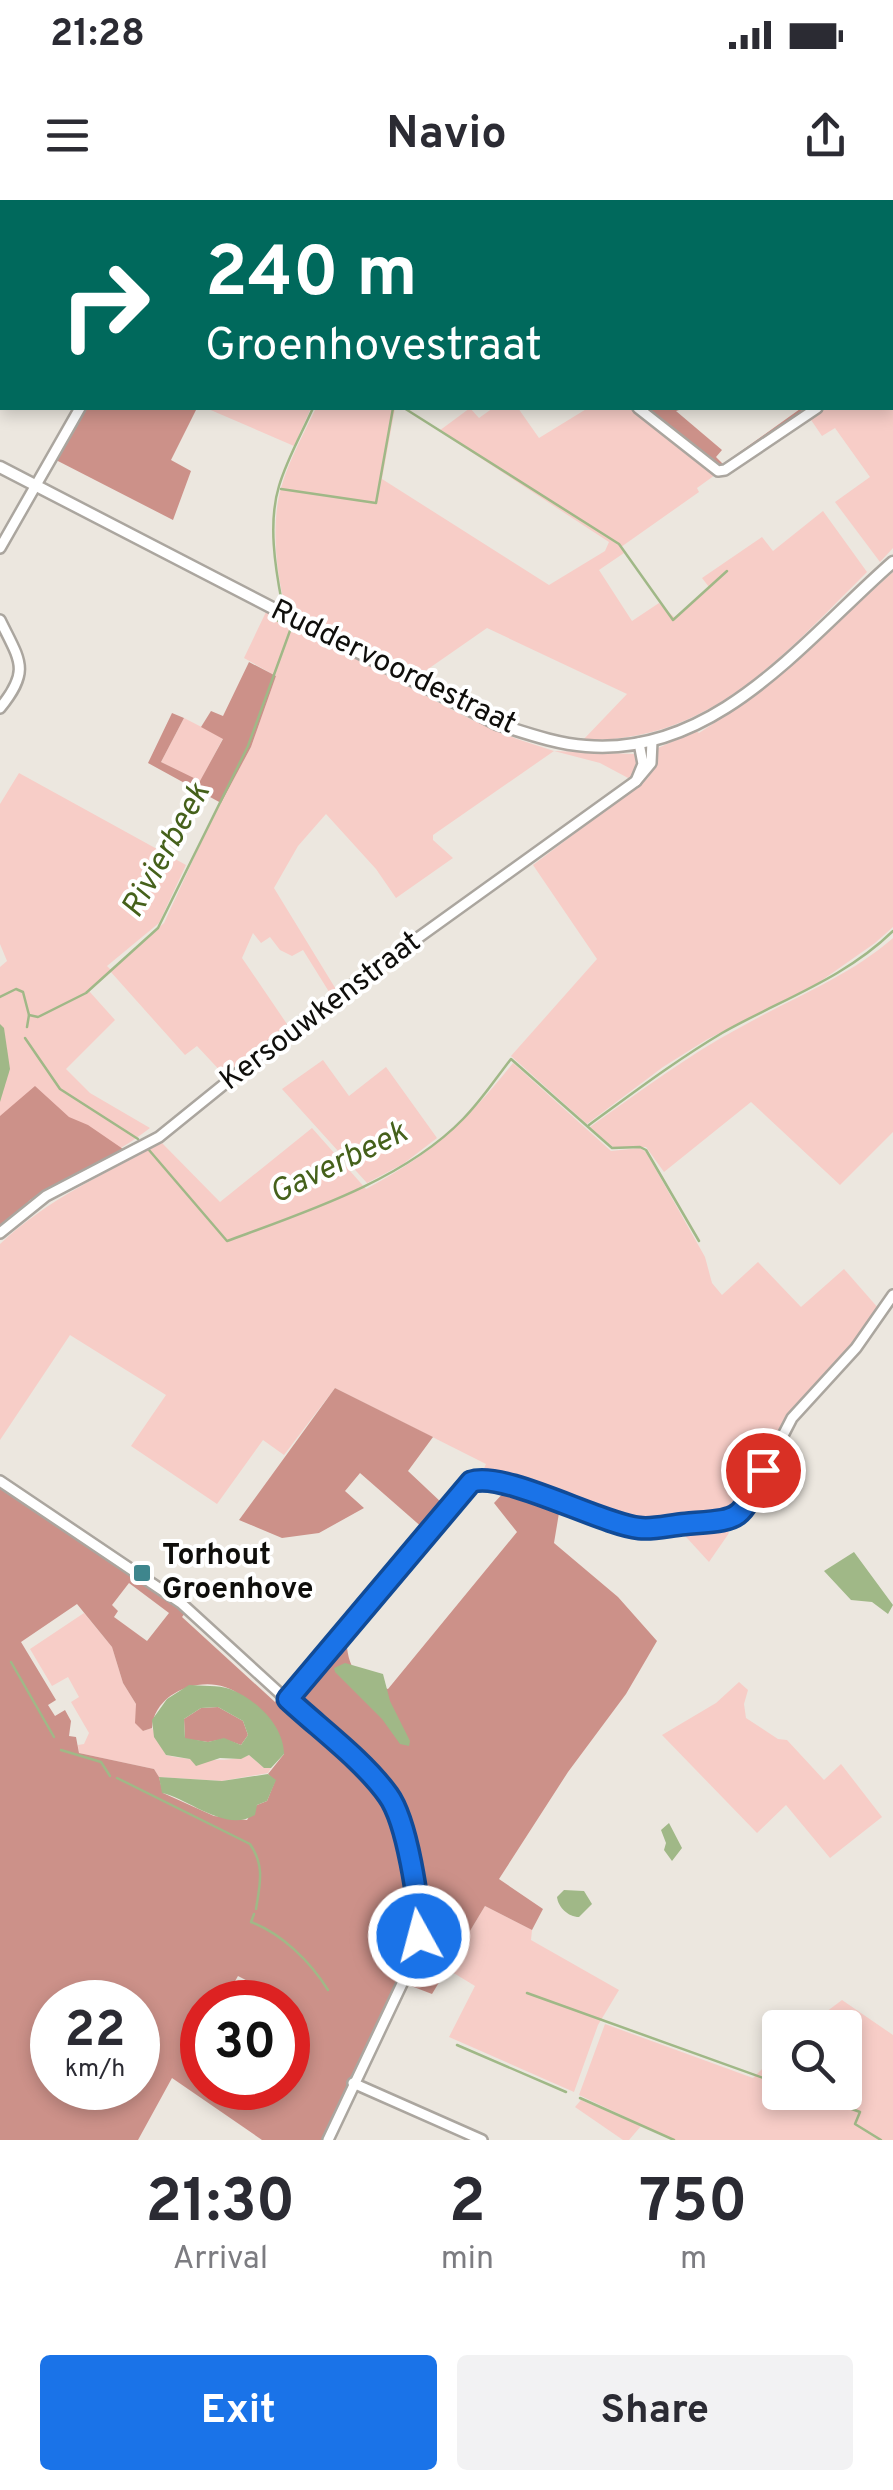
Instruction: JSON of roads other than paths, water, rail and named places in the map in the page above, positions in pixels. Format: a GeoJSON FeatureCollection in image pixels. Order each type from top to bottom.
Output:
{"type":"FeatureCollection","features":[{"type":"Feature","properties":{"kind":"street"},"geometry":{"type":"LineString","coordinates":[[0,548],[79,410]]}},
{"type":"Feature","properties":{"kind":"street"},"geometry":{"type":"LineString","coordinates":[[641,410],[718,471],[815,410]]}},
{"type":"Feature","properties":{"kind":"street","name":"Ruddervoordestraat"},"geometry":{"type":"LineString","coordinates":[[0,467],[497,724],[558,742],[588,746],[646,742],[702,722],[740,699],[893,559]]}},
{"type":"Feature","properties":{"kind":"street"},"geometry":{"type":"LineString","coordinates":[[0,620],[21,671],[16,687],[0,708]]}},
{"type":"Feature","properties":{"kind":"street","name":"Kersouwkenstraat"},"geometry":{"type":"LineString","coordinates":[[0,1233],[46,1196],[158,1137],[302,1022],[636,781],[646,742]]}},
{"type":"Feature","properties":{"kind":"street"},"geometry":{"type":"LineString","coordinates":[[288,1699],[471,1482],[480,1478],[639,1528],[717,1522],[738,1516],[792,1418],[856,1348],[893,1295]]}},
{"type":"Feature","properties":{"kind":"street"},"geometry":{"type":"LineString","coordinates":[[0,1481],[182,1603],[379,1784],[396,1807],[419,1920],[418,1950],[328,2140]]}},
{"type":"Feature","properties":{"kind":"street"},"geometry":{"type":"LineString","coordinates":[[353,2083],[465,2136],[482,2140]]}},
{"type":"Feature","properties":{"kind":"waterway","name":"Rivierbeek"},"geometry":{"type":"LineString","coordinates":[[282,603],[274,544],[276,500],[286,466],[312,410]]}},
{"type":"Feature","properties":{"kind":"waterway"},"geometry":{"type":"LineString","coordinates":[[281,489],[376,503],[393,410]]}},
{"type":"Feature","properties":{"kind":"waterway"},"geometry":{"type":"LineString","coordinates":[[407,410],[619,544],[673,620],[727,571]]}},
{"type":"Feature","properties":{"kind":"waterway","name":"Rivierbeek"},"geometry":{"type":"LineString","coordinates":[[0,997],[16,989],[23,992],[29,1015],[38,1017],[86,993],[158,928],[248,746],[291,628],[273,618]]}},
{"type":"Feature","properties":{"kind":"waterway","name":"Gaverbeek"},"geometry":{"type":"LineString","coordinates":[[589,1125],[705,1044],[854,963],[893,931]]}},
{"type":"Feature","properties":{"kind":"waterway","name":"Gaverbeek"},"geometry":{"type":"LineString","coordinates":[[27,1027],[29,1015]]}},
{"type":"Feature","properties":{"kind":"waterway","name":"Gaverbeek"},"geometry":{"type":"LineString","coordinates":[[25,1038],[60,1089],[138,1139]]}},
{"type":"Feature","properties":{"kind":"waterway","name":"Gaverbeek"},"geometry":{"type":"LineString","coordinates":[[149,1150],[227,1241],[352,1192],[412,1160],[463,1119],[511,1059],[612,1148],[646,1150],[699,1241]]}},
{"type":"Feature","properties":{"kind":"waterway"},"geometry":{"type":"LineString","coordinates":[[11,1662],[54,1737]]}},
{"type":"Feature","properties":{"kind":"waterway"},"geometry":{"type":"LineString","coordinates":[[61,1750],[101,1762],[110,1776]]}},
{"type":"Feature","properties":{"kind":"waterway"},"geometry":{"type":"LineString","coordinates":[[117,1778],[250,1844],[260,1868],[256,1909]]}},
{"type":"Feature","properties":{"kind":"waterway"},"geometry":{"type":"LineString","coordinates":[[254,1914],[251,1922],[294,1950],[328,1990]]}},
{"type":"Feature","properties":{"kind":"waterway"},"geometry":{"type":"LineString","coordinates":[[527,1993],[762,2078]]}},
{"type":"Feature","properties":{"kind":"waterway"},"geometry":{"type":"LineString","coordinates":[[457,2045],[566,2092]]}},
{"type":"Feature","properties":{"kind":"waterway"},"geometry":{"type":"LineString","coordinates":[[580,2098],[674,2140]]}},
{"type":"Feature","properties":{"kind":"waterway"},"geometry":{"type":"LineString","coordinates":[[854,2110],[860,2112],[855,2124],[881,2140]]}},
{"type":"Feature","properties":{"kind":"place","name":"Torhout Groenhove"},"geometry":{"type":"Point","coordinates":[142,1573]}}]}
